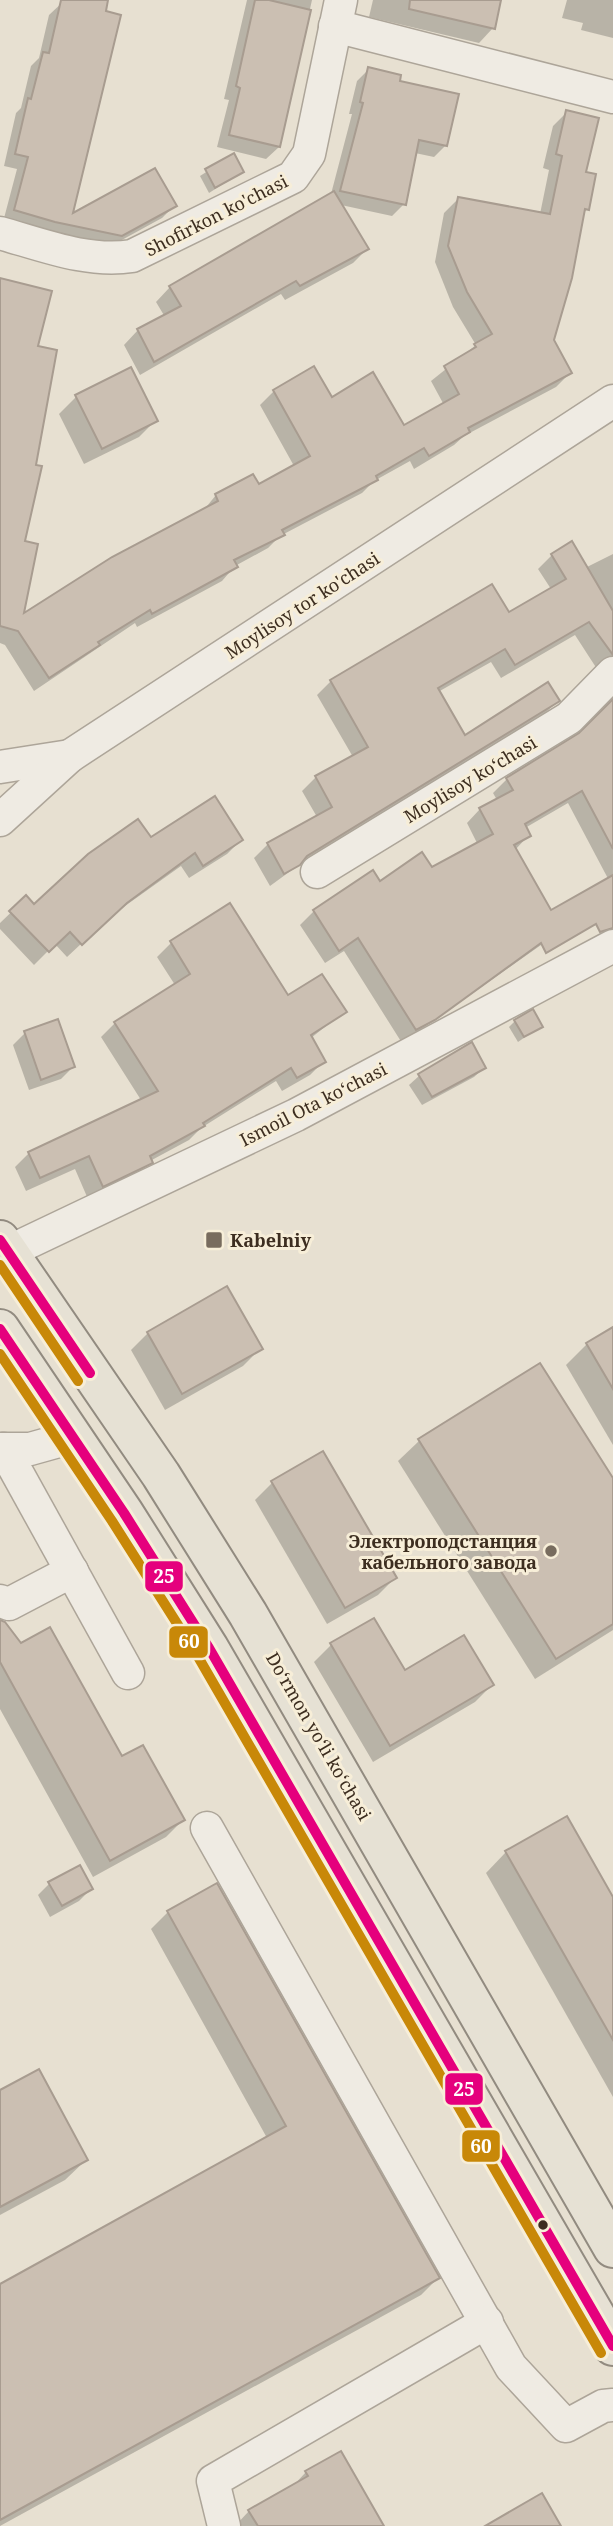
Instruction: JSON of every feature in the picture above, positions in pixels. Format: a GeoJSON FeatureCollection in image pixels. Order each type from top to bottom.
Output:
{"type":"FeatureCollection","features":[{"type":"Feature","properties":{"kind":"main road","name":"Do‘rmon yo‘li ko‘chasi"},"geometry":{"type":"LineString","coordinates":[[4,1246],[161,1475],[248,1614],[613,2248]]}},
{"type":"Feature","properties":{"kind":"main road"},"geometry":{"type":"LineString","coordinates":[[0,1329],[209,1648],[613,2346]]}},
{"type":"Feature","properties":{"kind":"street"},"geometry":{"type":"LineString","coordinates":[[338,13],[613,97]]}},
{"type":"Feature","properties":{"kind":"street","name":"Shofirkon ko'chasi"},"geometry":{"type":"LineString","coordinates":[[0,233],[90,257],[108,260],[132,256],[293,177],[309,154],[338,13]]}},
{"type":"Feature","properties":{"kind":"street","name":"Moylisoy tor ko'chasi"},"geometry":{"type":"LineString","coordinates":[[0,820],[70,756],[613,401]]}},
{"type":"Feature","properties":{"kind":"street","name":"Moylisoy koʻchasi"},"geometry":{"type":"LineString","coordinates":[[317,872],[569,718],[613,674]]}},
{"type":"Feature","properties":{"kind":"street"},"geometry":{"type":"LineString","coordinates":[[0,767],[70,756]]}},
{"type":"Feature","properties":{"kind":"street","name":"Ismoil Ota koʻchasi"},"geometry":{"type":"LineString","coordinates":[[4,1246],[296,1115],[613,946]]}},
{"type":"Feature","properties":{"kind":"street"},"geometry":{"type":"LineString","coordinates":[[73,1437],[30,1449],[2,1449],[128,1673]]}},
{"type":"Feature","properties":{"kind":"street"},"geometry":{"type":"LineString","coordinates":[[0,1601],[9,1604],[72,1571]]}},
{"type":"Feature","properties":{"kind":"street"},"geometry":{"type":"LineString","coordinates":[[207,1828],[511,2367],[566,2426],[603,2406],[613,2406]]}},
{"type":"Feature","properties":{"kind":"street"},"geometry":{"type":"LineString","coordinates":[[224,2526],[213,2482],[487,2322]]}},
{"type":"Feature","properties":{"kind":"building"},"geometry":{"type":"Polygon","coordinates":[[[61,0],[108,0],[106,11],[121,15],[73,213],[155,168],[177,206],[122,236],[14,210],[28,157],[15,154],[28,98],[31,99],[43,52],[49,53],[61,0]]]}},
{"type":"Feature","properties":{"kind":"building"},"geometry":{"type":"Polygon","coordinates":[[[255,0],[269,0],[311,10],[280,147],[229,135],[240,88],[236,86],[255,0]]]}},
{"type":"Feature","properties":{"kind":"building"},"geometry":{"type":"Polygon","coordinates":[[[410,0],[501,0],[495,29],[409,9],[410,0]]]}},
{"type":"Feature","properties":{"kind":"building"},"geometry":{"type":"Polygon","coordinates":[[[368,67],[401,75],[400,81],[459,94],[447,146],[419,140],[406,205],[340,191],[363,103],[360,102],[368,67]]]}},
{"type":"Feature","properties":{"kind":"building"},"geometry":{"type":"Polygon","coordinates":[[[566,110],[599,118],[586,172],[596,174],[589,210],[585,209],[572,278],[554,340],[572,373],[468,428],[470,432],[429,456],[424,448],[376,476],[378,480],[282,530],[285,535],[234,560],[238,567],[152,614],[150,610],[98,642],[100,645],[49,678],[18,631],[0,626],[0,278],[52,291],[38,346],[57,350],[36,465],[42,466],[25,541],[38,544],[24,613],[112,557],[218,501],[215,494],[253,474],[259,484],[310,456],[273,390],[314,366],[332,397],[373,372],[404,425],[459,394],[444,366],[492,334],[467,292],[448,246],[458,197],[550,214],[562,156],[556,154],[566,110]]]}},
{"type":"Feature","properties":{"kind":"building"},"geometry":{"type":"Polygon","coordinates":[[[234,153],[244,172],[215,188],[205,169],[234,153]]]}},
{"type":"Feature","properties":{"kind":"building"},"geometry":{"type":"Polygon","coordinates":[[[334,191],[369,249],[300,286],[296,281],[154,362],[137,329],[181,306],[169,286],[334,191]]]}},
{"type":"Feature","properties":{"kind":"building"},"geometry":{"type":"Polygon","coordinates":[[[131,367],[158,421],[102,449],[75,395],[131,367]]]}},
{"type":"Feature","properties":{"kind":"building"},"geometry":{"type":"Polygon","coordinates":[[[572,541],[613,611],[613,655],[589,622],[515,665],[505,649],[438,688],[465,735],[548,682],[560,701],[307,856],[300,865],[284,874],[267,843],[332,807],[315,776],[368,747],[330,680],[492,584],[509,612],[566,579],[551,554],[572,541]]]}},
{"type":"Feature","properties":{"kind":"building"},"geometry":{"type":"Polygon","coordinates":[[[613,699],[613,849],[582,791],[525,824],[531,836],[514,845],[551,910],[613,875],[613,928],[600,932],[596,924],[546,953],[541,943],[435,1020],[416,1030],[358,938],[339,951],[313,910],[373,870],[380,881],[422,852],[432,867],[493,834],[479,808],[513,790],[506,778],[579,733],[613,699]]]}},
{"type":"Feature","properties":{"kind":"building"},"geometry":{"type":"Polygon","coordinates":[[[215,796],[243,840],[203,866],[195,853],[127,903],[82,945],[70,932],[49,952],[9,911],[26,895],[34,904],[88,854],[138,819],[151,837],[215,796]]]}},
{"type":"Feature","properties":{"kind":"building"},"geometry":{"type":"Polygon","coordinates":[[[230,903],[288,995],[322,974],[347,1012],[311,1035],[326,1062],[297,1078],[291,1068],[203,1123],[205,1126],[150,1156],[153,1163],[103,1187],[89,1156],[40,1178],[28,1152],[158,1091],[114,1022],[190,974],[170,941],[230,903]]]}},
{"type":"Feature","properties":{"kind":"building"},"geometry":{"type":"Polygon","coordinates":[[[533,1009],[543,1027],[524,1037],[514,1020],[533,1009]]]}},
{"type":"Feature","properties":{"kind":"building"},"geometry":{"type":"Polygon","coordinates":[[[58,1019],[75,1067],[41,1080],[24,1031],[58,1019]]]}},
{"type":"Feature","properties":{"kind":"building"},"geometry":{"type":"Polygon","coordinates":[[[472,1042],[486,1068],[432,1097],[418,1074],[472,1042]]]}},
{"type":"Feature","properties":{"kind":"building"},"geometry":{"type":"Polygon","coordinates":[[[227,1286],[263,1349],[182,1394],[147,1332],[227,1286]]]}},
{"type":"Feature","properties":{"kind":"building"},"geometry":{"type":"Polygon","coordinates":[[[613,1327],[613,1389],[586,1343],[613,1327]]]}},
{"type":"Feature","properties":{"kind":"building","name":"Электроподстанция кабельного завода"},"geometry":{"type":"Polygon","coordinates":[[[540,1363],[613,1478],[613,1624],[556,1659],[418,1439],[540,1363]]]}},
{"type":"Feature","properties":{"kind":"building"},"geometry":{"type":"Polygon","coordinates":[[[323,1451],[397,1578],[345,1608],[271,1481],[323,1451]]]}},
{"type":"Feature","properties":{"kind":"building"},"geometry":{"type":"Polygon","coordinates":[[[374,1618],[405,1670],[464,1635],[494,1685],[390,1746],[330,1643],[374,1618]]]}},
{"type":"Feature","properties":{"kind":"building"},"geometry":{"type":"Polygon","coordinates":[[[0,1620],[5,1622],[21,1643],[50,1627],[122,1756],[143,1745],[185,1820],[110,1861],[0,1662],[0,1620]]]}},
{"type":"Feature","properties":{"kind":"building"},"geometry":{"type":"Polygon","coordinates":[[[567,1816],[613,1897],[613,2040],[505,1851],[567,1816]]]}},
{"type":"Feature","properties":{"kind":"building"},"geometry":{"type":"Polygon","coordinates":[[[80,1865],[93,1889],[62,1906],[48,1882],[80,1865]]]}},
{"type":"Feature","properties":{"kind":"building"},"geometry":{"type":"Polygon","coordinates":[[[217,1883],[440,2278],[0,2520],[0,2284],[286,2126],[167,1911],[217,1883]]]}},
{"type":"Feature","properties":{"kind":"building"},"geometry":{"type":"Polygon","coordinates":[[[39,2069],[88,2160],[0,2207],[0,2090],[39,2069]]]}},
{"type":"Feature","properties":{"kind":"building"},"geometry":{"type":"Polygon","coordinates":[[[341,2451],[384,2526],[258,2526],[248,2510],[308,2476],[305,2471],[341,2451]]]}},
{"type":"Feature","properties":{"kind":"building"},"geometry":{"type":"Polygon","coordinates":[[[542,2493],[561,2526],[485,2526],[542,2493]]]}},
{"type":"Feature","properties":{"kind":"transit line","name":"25"},"geometry":{"type":"LineString","coordinates":[[0,1240],[90,1373]]}},
{"type":"Feature","properties":{"kind":"transit line","name":"60"},"geometry":{"type":"LineString","coordinates":[[0,1265],[78,1381]]}},
{"type":"Feature","properties":{"kind":"transit line","name":"25"},"geometry":{"type":"LineString","coordinates":[[0,1329],[124,1513],[209,1648],[613,2346]]}},
{"type":"Feature","properties":{"kind":"transit line","name":"60"},"geometry":{"type":"LineString","coordinates":[[0,1354],[112,1521],[197,1655],[601,2353]]}},
{"type":"Feature","properties":{"kind":"place","name":"Kabelniy"},"geometry":{"type":"Point","coordinates":[214,1240]}},
{"type":"Feature","properties":{"kind":"place","name":"Электроподстанция кабельного завода"},"geometry":{"type":"Point","coordinates":[551,1551]}}]}
